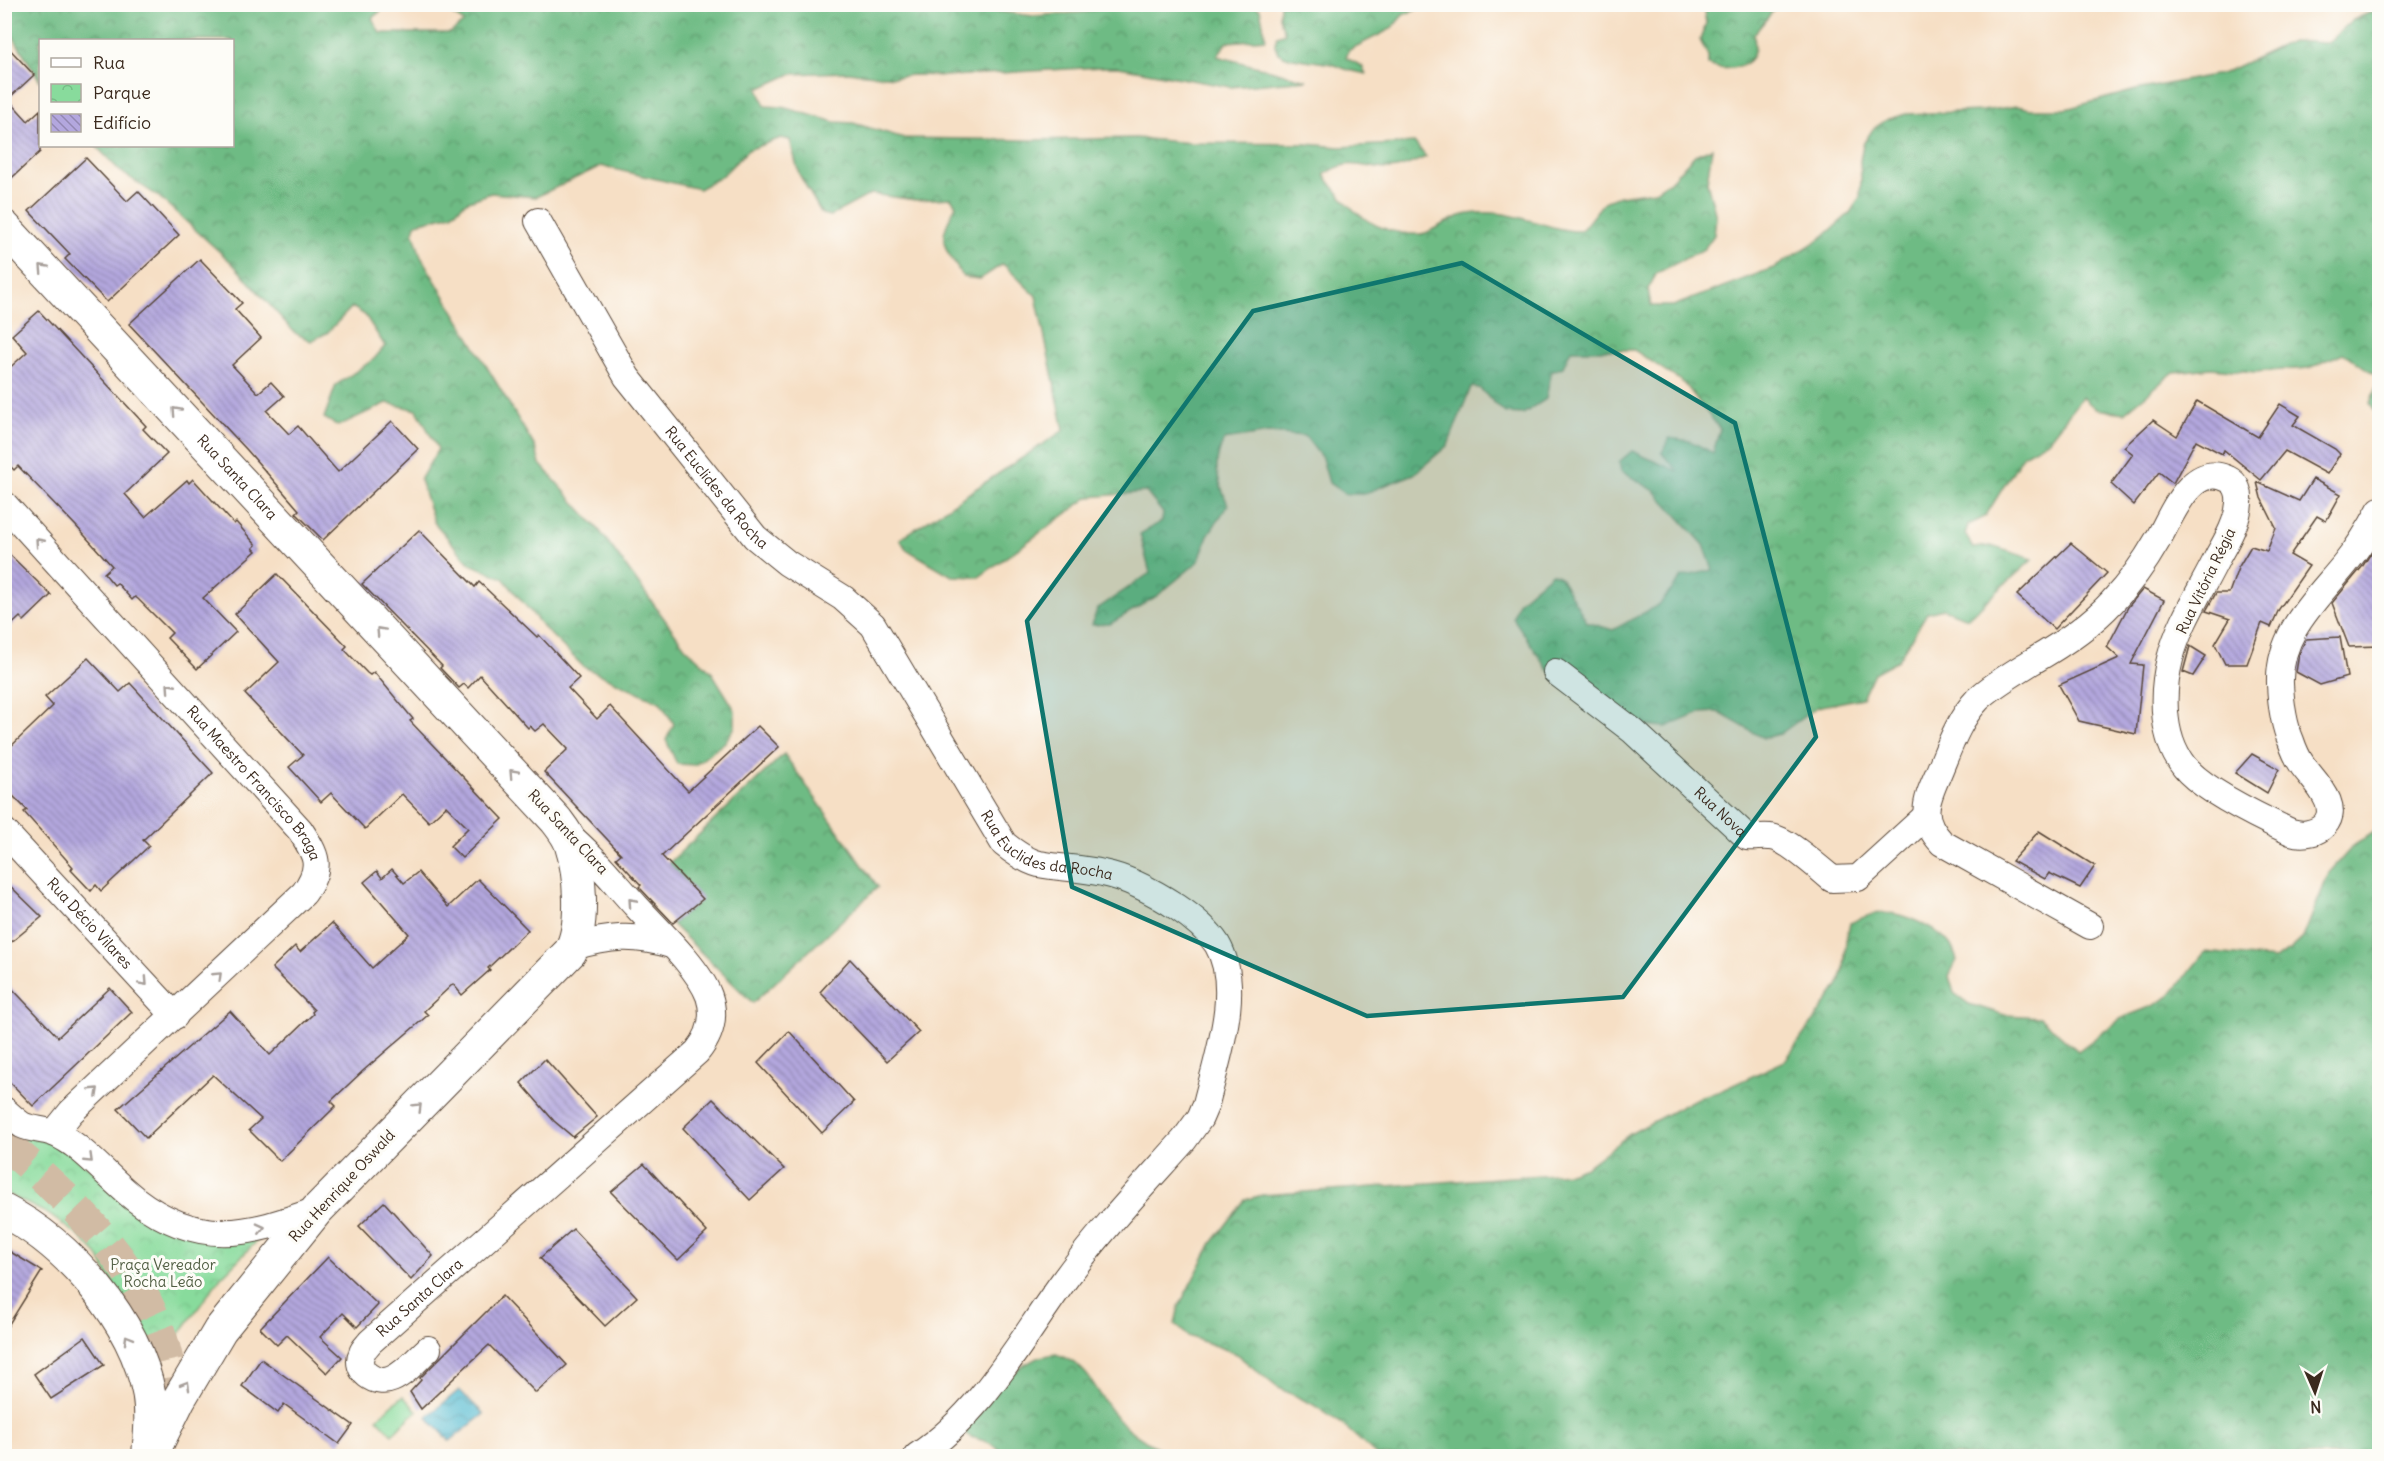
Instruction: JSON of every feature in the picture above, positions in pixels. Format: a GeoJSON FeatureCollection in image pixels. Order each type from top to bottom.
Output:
{"type":"FeatureCollection","features":[{"type":"Feature","properties":{"kind":"main road","name":"Rua Santa Clara"},"geometry":{"type":"LineString","coordinates":[[4,227],[566,833]]}},
{"type":"Feature","properties":{"kind":"main road","name":"Rua Henrique Oswald"},"geometry":{"type":"LineString","coordinates":[[149,1456],[179,1399],[220,1330],[317,1210],[564,960],[573,946],[579,928],[578,890],[571,846],[566,833]]}},
{"type":"Feature","properties":{"kind":"main road"},"geometry":{"type":"LineString","coordinates":[[4,1211],[31,1224],[92,1281],[124,1331],[134,1348],[148,1392],[151,1411],[149,1456]]}},
{"type":"Feature","properties":{"kind":"street","name":"Rua Euclides da Rocha"},"geometry":{"type":"LineString","coordinates":[[538,221],[627,377],[755,537],[796,569],[843,598],[873,625],[1004,844],[1017,854],[1039,864],[1079,868],[1119,877],[1163,898],[1208,932],[1222,957],[1228,976],[1227,1008],[1206,1104],[1200,1118],[1070,1274],[989,1389],[945,1435],[917,1456]]}},
{"type":"Feature","properties":{"kind":"street","name":"Rua Vitória Régia"},"geometry":{"type":"LineString","coordinates":[[1926,816],[1928,796],[1958,726],[1974,705],[1998,682],[2080,630],[2112,602],[2153,548],[2179,498],[2204,478],[2215,477],[2226,478],[2233,482],[2237,489],[2239,506],[2228,537],[2179,635],[2170,659],[2164,699],[2169,732],[2175,752],[2182,763],[2203,783],[2291,832],[2297,834],[2313,832],[2322,827],[2329,816],[2328,801],[2322,789],[2301,763],[2291,742],[2281,710],[2279,671],[2282,655],[2295,625],[2346,562],[2379,510]]}},
{"type":"Feature","properties":{"kind":"street","name":"Rua Maestro Francisco Braga"},"geometry":{"type":"LineString","coordinates":[[4,504],[300,830],[313,849],[317,863],[314,878],[304,893],[71,1112],[54,1133]]}},
{"type":"Feature","properties":{"kind":"street","name":"Rua Nova"},"geometry":{"type":"LineString","coordinates":[[1556,672],[1633,731],[1747,837],[1772,836],[1796,850],[1832,879],[1858,878],[1926,816]]}},
{"type":"Feature","properties":{"kind":"street"},"geometry":{"type":"LineString","coordinates":[[1926,816],[1931,831],[1942,843],[2090,926]]}},
{"type":"Feature","properties":{"kind":"street","name":"Rua Décio Vilares"},"geometry":{"type":"LineString","coordinates":[[4,831],[175,1016]]}},
{"type":"Feature","properties":{"kind":"street","name":"Rua Santa Clara"},"geometry":{"type":"LineString","coordinates":[[428,1349],[390,1380],[379,1382],[369,1378],[362,1370],[361,1354],[370,1342],[691,1057],[705,1042],[711,1031],[709,996],[699,978],[575,840],[566,833]]}},
{"type":"Feature","properties":{"kind":"street"},"geometry":{"type":"LineString","coordinates":[[573,946],[625,936],[647,938],[671,945]]}},
{"type":"Feature","properties":{"kind":"street"},"geometry":{"type":"LineString","coordinates":[[4,1110],[20,1124],[54,1133],[74,1145],[137,1200],[164,1217],[186,1226],[230,1234],[274,1225],[317,1210]]}},
{"type":"Feature","properties":{"kind":"highlighted area"},"geometry":{"type":"Polygon","coordinates":[[[1462,263],[1735,423],[1816,737],[1623,997],[1367,1016],[1072,887],[1027,621],[1253,311],[1462,263]]]}},
{"type":"Feature","properties":{"kind":"green space"},"geometry":{"type":"Polygon","coordinates":[[[5,4],[400,5],[386,7],[372,18],[380,33],[450,33],[464,22],[449,12],[432,10],[428,5],[905,4],[964,7],[1033,16],[1087,12],[1112,5],[1250,5],[1260,9],[1266,39],[1227,42],[1217,56],[1307,80],[1230,87],[1119,67],[1101,67],[951,76],[895,77],[847,72],[791,74],[758,89],[765,106],[782,107],[835,122],[853,123],[904,138],[1030,140],[1136,138],[1192,143],[1307,144],[1340,147],[1415,143],[1426,157],[1408,165],[1389,169],[1349,164],[1333,169],[1324,175],[1348,205],[1366,220],[1388,230],[1412,234],[1425,233],[1458,217],[1473,213],[1504,214],[1558,228],[1581,231],[1604,202],[1619,196],[1655,191],[1670,181],[1695,155],[1712,148],[1707,182],[1716,217],[1714,235],[1704,249],[1657,273],[1648,289],[1651,306],[1673,306],[1776,267],[1823,237],[1850,213],[1860,197],[1860,161],[1863,144],[1873,129],[1888,119],[1906,114],[1982,111],[2017,106],[2031,109],[2066,109],[2136,90],[2224,73],[2291,41],[2327,43],[2353,20],[2379,9],[2379,377],[2343,353],[2310,368],[2255,372],[2211,368],[2174,372],[2124,413],[2096,409],[2082,397],[2048,441],[2023,455],[1985,517],[1968,525],[1965,534],[1973,548],[1991,546],[2033,559],[1968,618],[1943,609],[1927,613],[1898,660],[1874,673],[1862,698],[1817,707],[1780,734],[1763,738],[1718,712],[1700,713],[1666,727],[1639,725],[1548,670],[1513,618],[1518,602],[1552,573],[1560,577],[1587,622],[1613,630],[1660,604],[1682,577],[1713,570],[1704,545],[1655,491],[1621,471],[1619,462],[1632,451],[1679,472],[1662,453],[1669,438],[1690,441],[1713,453],[1720,429],[1685,384],[1634,350],[1571,350],[1563,367],[1551,372],[1546,399],[1523,414],[1505,413],[1479,388],[1471,387],[1448,445],[1414,474],[1363,494],[1345,494],[1329,483],[1322,458],[1305,436],[1269,433],[1224,440],[1218,458],[1217,473],[1228,505],[1208,535],[1199,561],[1157,596],[1110,624],[1092,625],[1097,609],[1150,573],[1140,534],[1162,521],[1163,513],[1146,492],[1089,497],[979,577],[952,576],[906,549],[900,539],[1064,430],[1036,296],[1003,264],[980,279],[963,277],[950,257],[944,242],[946,228],[956,205],[951,198],[916,200],[871,194],[830,216],[822,214],[799,174],[790,140],[781,138],[748,150],[722,176],[699,189],[601,166],[536,197],[491,193],[466,202],[452,214],[417,223],[413,231],[421,257],[535,447],[540,464],[599,530],[685,647],[711,671],[735,710],[735,727],[725,742],[695,765],[677,764],[666,740],[674,724],[660,702],[584,667],[544,628],[503,578],[470,564],[434,522],[420,480],[438,449],[417,410],[387,403],[338,426],[324,418],[336,385],[374,359],[385,346],[365,315],[352,307],[327,333],[311,341],[295,333],[232,263],[159,197],[120,171],[97,147],[234,147],[234,39],[39,39],[39,79],[5,27],[5,4]]]}},
{"type":"Feature","properties":{"kind":"green space"},"geometry":{"type":"Polygon","coordinates":[[[1280,4],[1425,5],[1403,15],[1391,29],[1349,50],[1346,58],[1362,66],[1366,74],[1332,64],[1286,57],[1278,53],[1275,45],[1277,36],[1285,33],[1279,17],[1280,4]]]}},
{"type":"Feature","properties":{"kind":"green space"},"geometry":{"type":"Polygon","coordinates":[[[1778,4],[1754,34],[1755,48],[1751,58],[1741,66],[1727,68],[1708,65],[1708,56],[1700,40],[1706,23],[1703,5],[1778,4]]]}},
{"type":"Feature","properties":{"kind":"green space"},"geometry":{"type":"Polygon","coordinates":[[[2379,380],[2379,418],[2370,403],[2379,380]]]}},
{"type":"Feature","properties":{"kind":"green space"},"geometry":{"type":"Polygon","coordinates":[[[784,754],[878,887],[753,1003],[672,924],[702,899],[669,863],[784,754]]]}},
{"type":"Feature","properties":{"kind":"green space"},"geometry":{"type":"Polygon","coordinates":[[[2379,829],[2379,1456],[1377,1456],[1342,1424],[1312,1404],[1277,1387],[1235,1353],[1188,1336],[1175,1324],[1179,1306],[1212,1243],[1245,1200],[1262,1195],[1569,1173],[1586,1167],[1630,1134],[1701,1096],[1718,1092],[1785,1061],[1838,986],[1844,969],[1850,923],[1863,917],[1877,913],[1893,914],[1929,927],[1944,938],[1954,951],[1957,960],[1949,976],[1954,993],[1969,1004],[2005,1015],[2040,1017],[2078,1051],[2122,1018],[2155,1005],[2170,996],[2205,952],[2275,959],[2290,950],[2303,938],[2329,873],[2353,846],[2379,829]]]}},
{"type":"Feature","properties":{"kind":"green space","name":"Praça Vereador Rocha Leão"},"geometry":{"type":"Polygon","coordinates":[[[4,1121],[58,1145],[157,1217],[266,1232],[221,1277],[169,1348],[147,1348],[97,1254],[79,1236],[48,1214],[5,1193],[4,1121]]]}},
{"type":"Feature","properties":{"kind":"green space"},"geometry":{"type":"Polygon","coordinates":[[[1056,1354],[1069,1360],[1086,1373],[1108,1407],[1129,1430],[1174,1456],[1004,1456],[994,1445],[971,1437],[955,1425],[1022,1366],[1039,1357],[1056,1354]]]}},
{"type":"Feature","properties":{"kind":"green space"},"geometry":{"type":"Polygon","coordinates":[[[403,1396],[417,1411],[392,1434],[377,1418],[403,1396]]]}},
{"type":"Feature","properties":{"kind":"water"},"geometry":{"type":"Polygon","coordinates":[[[459,1390],[484,1414],[450,1441],[427,1417],[459,1390]]]}},
{"type":"Feature","properties":{"kind":"building"},"geometry":{"type":"Polygon","coordinates":[[[4,43],[34,75],[8,99],[28,121],[39,111],[40,152],[4,185],[4,43]]]}},
{"type":"Feature","properties":{"kind":"building"},"geometry":{"type":"Polygon","coordinates":[[[86,158],[127,201],[138,191],[179,235],[107,302],[65,259],[70,254],[29,211],[86,158]]]}},
{"type":"Feature","properties":{"kind":"building"},"geometry":{"type":"Polygon","coordinates":[[[200,259],[242,303],[235,309],[261,338],[232,365],[258,393],[271,382],[284,396],[267,411],[289,434],[298,426],[338,472],[392,421],[418,449],[323,540],[296,513],[299,510],[247,450],[129,324],[200,259]]]}},
{"type":"Feature","properties":{"kind":"building"},"geometry":{"type":"Polygon","coordinates":[[[39,311],[146,426],[143,429],[167,454],[125,494],[145,517],[187,480],[189,483],[193,479],[256,545],[253,548],[256,551],[203,598],[236,632],[197,669],[167,638],[172,633],[138,599],[135,597],[132,600],[117,583],[114,585],[104,573],[112,566],[76,526],[18,466],[14,470],[4,460],[4,373],[27,352],[12,335],[39,311]]]}},
{"type":"Feature","properties":{"kind":"building"},"geometry":{"type":"Polygon","coordinates":[[[2197,401],[2258,437],[2280,404],[2300,416],[2293,425],[2340,454],[2327,474],[2285,451],[2261,480],[2224,450],[2222,454],[2196,440],[2173,483],[2159,472],[2134,505],[2111,484],[2133,454],[2124,447],[2153,420],[2177,436],[2197,401]]]}},
{"type":"Feature","properties":{"kind":"building"},"geometry":{"type":"Polygon","coordinates":[[[2313,479],[2341,494],[2326,521],[2317,516],[2290,555],[2309,566],[2279,609],[2271,627],[2262,623],[2247,664],[2225,664],[2215,644],[2230,619],[2206,611],[2216,593],[2229,593],[2238,568],[2251,546],[2267,551],[2276,528],[2261,498],[2257,482],[2299,501],[2313,479]]]}},
{"type":"Feature","properties":{"kind":"building"},"geometry":{"type":"Polygon","coordinates":[[[419,530],[475,587],[479,582],[537,637],[539,635],[579,678],[568,688],[597,719],[610,706],[688,791],[758,726],[779,747],[662,856],[703,899],[673,923],[639,887],[641,885],[616,858],[621,854],[544,772],[568,749],[544,724],[535,731],[530,726],[528,728],[480,675],[468,688],[464,684],[459,688],[440,668],[442,666],[362,584],[419,530]]]}},
{"type":"Feature","properties":{"kind":"building"},"geometry":{"type":"Polygon","coordinates":[[[2379,541],[2379,646],[2349,647],[2332,603],[2362,567],[2379,541]]]}},
{"type":"Feature","properties":{"kind":"building"},"geometry":{"type":"Polygon","coordinates":[[[2071,543],[2107,573],[2054,629],[2017,595],[2071,543]]]}},
{"type":"Feature","properties":{"kind":"building"},"geometry":{"type":"Polygon","coordinates":[[[4,549],[51,595],[24,621],[20,617],[4,632],[4,549]]]}},
{"type":"Feature","properties":{"kind":"building"},"geometry":{"type":"Polygon","coordinates":[[[277,574],[347,646],[344,649],[367,673],[370,675],[374,672],[413,719],[410,721],[503,819],[462,858],[450,846],[468,828],[446,806],[429,822],[402,794],[365,829],[331,793],[321,802],[289,767],[303,755],[245,694],[279,662],[235,614],[277,574]]]}},
{"type":"Feature","properties":{"kind":"building"},"geometry":{"type":"Polygon","coordinates":[[[2143,589],[2164,600],[2131,664],[2143,665],[2136,734],[2079,721],[2059,685],[2119,658],[2107,647],[2128,607],[2143,589]]]}},
{"type":"Feature","properties":{"kind":"building"},"geometry":{"type":"Polygon","coordinates":[[[2340,637],[2347,677],[2320,685],[2296,672],[2299,654],[2306,639],[2340,637]]]}},
{"type":"Feature","properties":{"kind":"building"},"geometry":{"type":"Polygon","coordinates":[[[2190,646],[2206,656],[2193,676],[2183,672],[2190,646]]]}},
{"type":"Feature","properties":{"kind":"building"},"geometry":{"type":"Polygon","coordinates":[[[88,658],[120,692],[130,683],[213,773],[143,840],[149,846],[101,891],[96,885],[91,891],[71,870],[73,867],[24,812],[27,810],[4,787],[4,753],[53,706],[45,697],[88,658]]]}},
{"type":"Feature","properties":{"kind":"building"},"geometry":{"type":"Polygon","coordinates":[[[2252,754],[2279,769],[2267,793],[2235,773],[2252,754]]]}},
{"type":"Feature","properties":{"kind":"building"},"geometry":{"type":"Polygon","coordinates":[[[2039,831],[2095,866],[2080,888],[2049,873],[2045,879],[2012,861],[2039,831]]]}},
{"type":"Feature","properties":{"kind":"building"},"geometry":{"type":"Polygon","coordinates":[[[392,869],[404,883],[418,872],[448,907],[478,879],[528,930],[488,968],[490,970],[462,995],[453,984],[424,1011],[428,1015],[331,1101],[336,1106],[280,1161],[249,1130],[261,1119],[213,1075],[146,1138],[118,1109],[230,1011],[270,1055],[313,1014],[314,1010],[272,968],[295,946],[300,952],[332,923],[372,968],[409,934],[364,882],[377,871],[382,878],[392,869]]]}},
{"type":"Feature","properties":{"kind":"building"},"geometry":{"type":"Polygon","coordinates":[[[4,880],[42,917],[4,948],[4,880]]]}},
{"type":"Feature","properties":{"kind":"building"},"geometry":{"type":"Polygon","coordinates":[[[850,959],[919,1032],[887,1061],[820,992],[850,959]]]}},
{"type":"Feature","properties":{"kind":"building"},"geometry":{"type":"Polygon","coordinates":[[[4,980],[58,1037],[110,988],[132,1012],[33,1106],[4,1076],[4,980]]]}},
{"type":"Feature","properties":{"kind":"building"},"geometry":{"type":"Polygon","coordinates":[[[789,1031],[854,1102],[822,1133],[758,1063],[789,1031]]]}},
{"type":"Feature","properties":{"kind":"building"},"geometry":{"type":"Polygon","coordinates":[[[545,1059],[597,1117],[573,1137],[554,1121],[521,1083],[545,1059]]]}},
{"type":"Feature","properties":{"kind":"building"},"geometry":{"type":"Polygon","coordinates":[[[713,1099],[784,1169],[750,1200],[683,1128],[713,1099]]]}},
{"type":"Feature","properties":{"kind":"building"},"geometry":{"type":"Polygon","coordinates":[[[644,1164],[707,1232],[678,1260],[611,1192],[644,1164]]]}},
{"type":"Feature","properties":{"kind":"building"},"geometry":{"type":"Polygon","coordinates":[[[384,1202],[433,1256],[411,1280],[359,1226],[384,1202]]]}},
{"type":"Feature","properties":{"kind":"building"},"geometry":{"type":"Polygon","coordinates":[[[573,1229],[637,1297],[605,1326],[540,1258],[573,1229]]]}},
{"type":"Feature","properties":{"kind":"building"},"geometry":{"type":"Polygon","coordinates":[[[4,1248],[42,1271],[4,1332],[4,1248]]]}},
{"type":"Feature","properties":{"kind":"building"},"geometry":{"type":"Polygon","coordinates":[[[328,1257],[378,1305],[357,1327],[343,1313],[320,1337],[342,1357],[327,1373],[287,1335],[277,1345],[260,1328],[328,1257]]]}},
{"type":"Feature","properties":{"kind":"building"},"geometry":{"type":"Polygon","coordinates":[[[502,1296],[567,1365],[536,1393],[489,1345],[421,1409],[410,1392],[421,1380],[420,1378],[502,1296]]]}},
{"type":"Feature","properties":{"kind":"building"},"geometry":{"type":"Polygon","coordinates":[[[85,1337],[104,1365],[51,1399],[34,1374],[85,1337]]]}},
{"type":"Feature","properties":{"kind":"building"},"geometry":{"type":"Polygon","coordinates":[[[261,1359],[353,1425],[339,1444],[284,1404],[278,1413],[242,1386],[261,1359]]]}},
{"type":"Feature","properties":{"kind":"tunnel"},"geometry":{"type":"LineString","coordinates":[[4,1143],[67,1200],[97,1232],[124,1266],[146,1303],[162,1342],[171,1383],[170,1427]]}}]}
